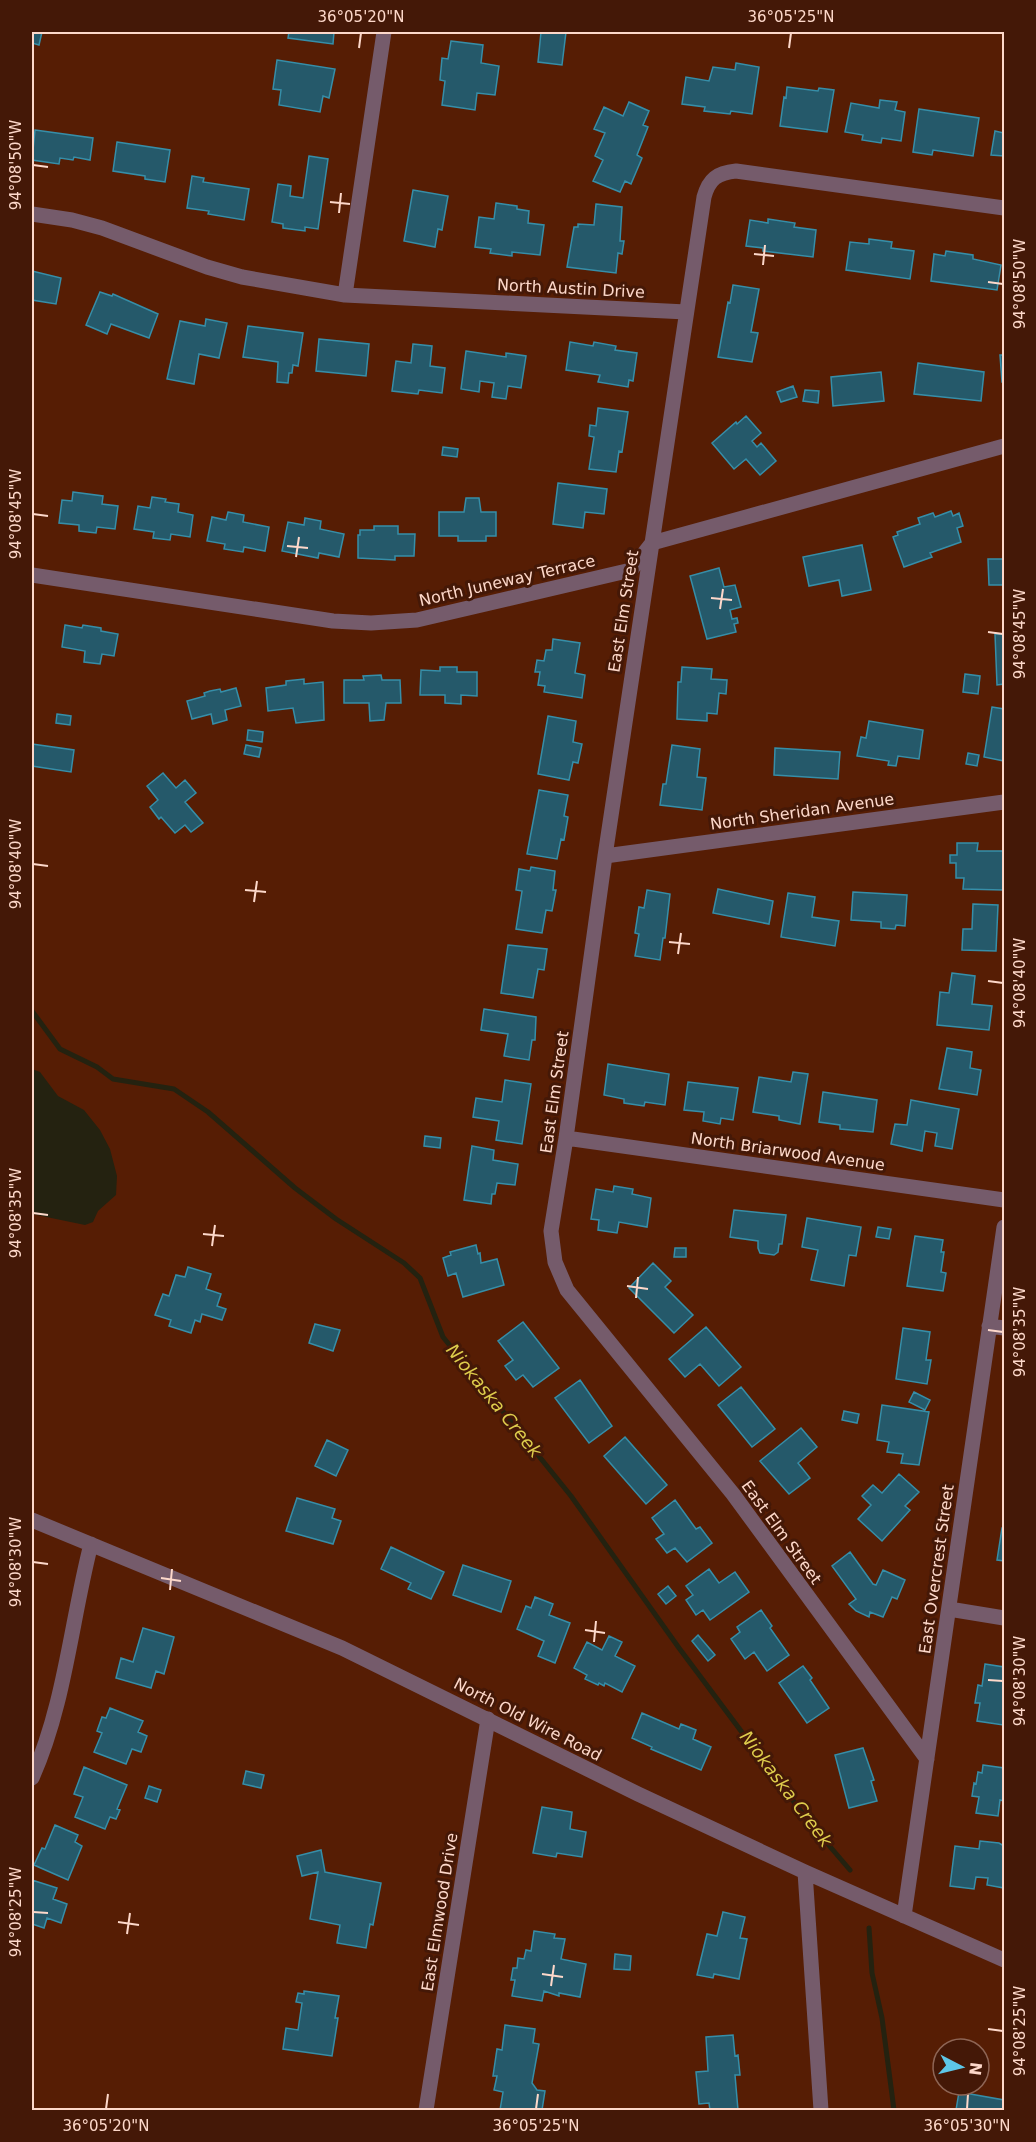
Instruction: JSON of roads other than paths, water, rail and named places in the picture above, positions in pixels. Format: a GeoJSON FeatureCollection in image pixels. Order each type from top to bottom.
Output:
{"type":"FeatureCollection","features":[{"type":"Feature","properties":{"kind":"street"},"geometry":{"type":"LineString","coordinates":[[345,295],[384,32]]}},
{"type":"Feature","properties":{"kind":"street"},"geometry":{"type":"LineString","coordinates":[[686,312],[707,185],[714,177],[725,172],[748,173],[1005,208]]}},
{"type":"Feature","properties":{"kind":"street","name":"North Austin Drive"},"geometry":{"type":"LineString","coordinates":[[32,214],[72,220],[102,228],[207,267],[242,277],[345,295],[686,312]]}},
{"type":"Feature","properties":{"kind":"street","name":"East Elm Street"},"geometry":{"type":"LineString","coordinates":[[686,312],[551,1231],[555,1262],[567,1290],[733,1494],[927,1760]]}},
{"type":"Feature","properties":{"kind":"street"},"geometry":{"type":"LineString","coordinates":[[652,543],[1005,446]]}},
{"type":"Feature","properties":{"kind":"street","name":"North Juneway Terrace"},"geometry":{"type":"LineString","coordinates":[[32,575],[333,621],[371,623],[417,620],[631,570],[652,543]]}},
{"type":"Feature","properties":{"kind":"street","name":"North Sheridan Avenue"},"geometry":{"type":"LineString","coordinates":[[605,856],[1005,802]]}},
{"type":"Feature","properties":{"kind":"street","name":"North Briarwood Avenue"},"geometry":{"type":"LineString","coordinates":[[566,1138],[1005,1200]]}},
{"type":"Feature","properties":{"kind":"street","name":"East Overcrest Street"},"geometry":{"type":"LineString","coordinates":[[904,1916],[949,1609],[997,1327],[1005,1227]]}},
{"type":"Feature","properties":{"kind":"street","name":"North Old Wire Road"},"geometry":{"type":"LineString","coordinates":[[32,1520],[342,1648],[638,1794],[805,1872],[1005,1960]]}},
{"type":"Feature","properties":{"kind":"street"},"geometry":{"type":"LineString","coordinates":[[32,1778],[45,1749],[56,1713],[91,1544]]}},
{"type":"Feature","properties":{"kind":"street"},"geometry":{"type":"LineString","coordinates":[[949,1609],[1005,1618]]}},
{"type":"Feature","properties":{"kind":"street","name":"East Elmwood Drive"},"geometry":{"type":"LineString","coordinates":[[426,2110],[488,1719]]}},
{"type":"Feature","properties":{"kind":"street"},"geometry":{"type":"LineString","coordinates":[[805,1872],[821,2110]]}},
{"type":"Feature","properties":{"kind":"waterway","name":"Niokaska Creek"},"geometry":{"type":"LineString","coordinates":[[32,1011],[60,1049],[97,1067],[113,1079],[174,1089],[208,1112],[295,1188],[336,1219],[404,1263],[420,1278],[443,1337],[571,1496],[679,1648],[809,1822],[850,1870]]}},
{"type":"Feature","properties":{"kind":"waterway","name":"Niokaska Creek"},"geometry":{"type":"LineString","coordinates":[[869,1928],[872,1973],[882,2018],[894,2110]]}}]}
